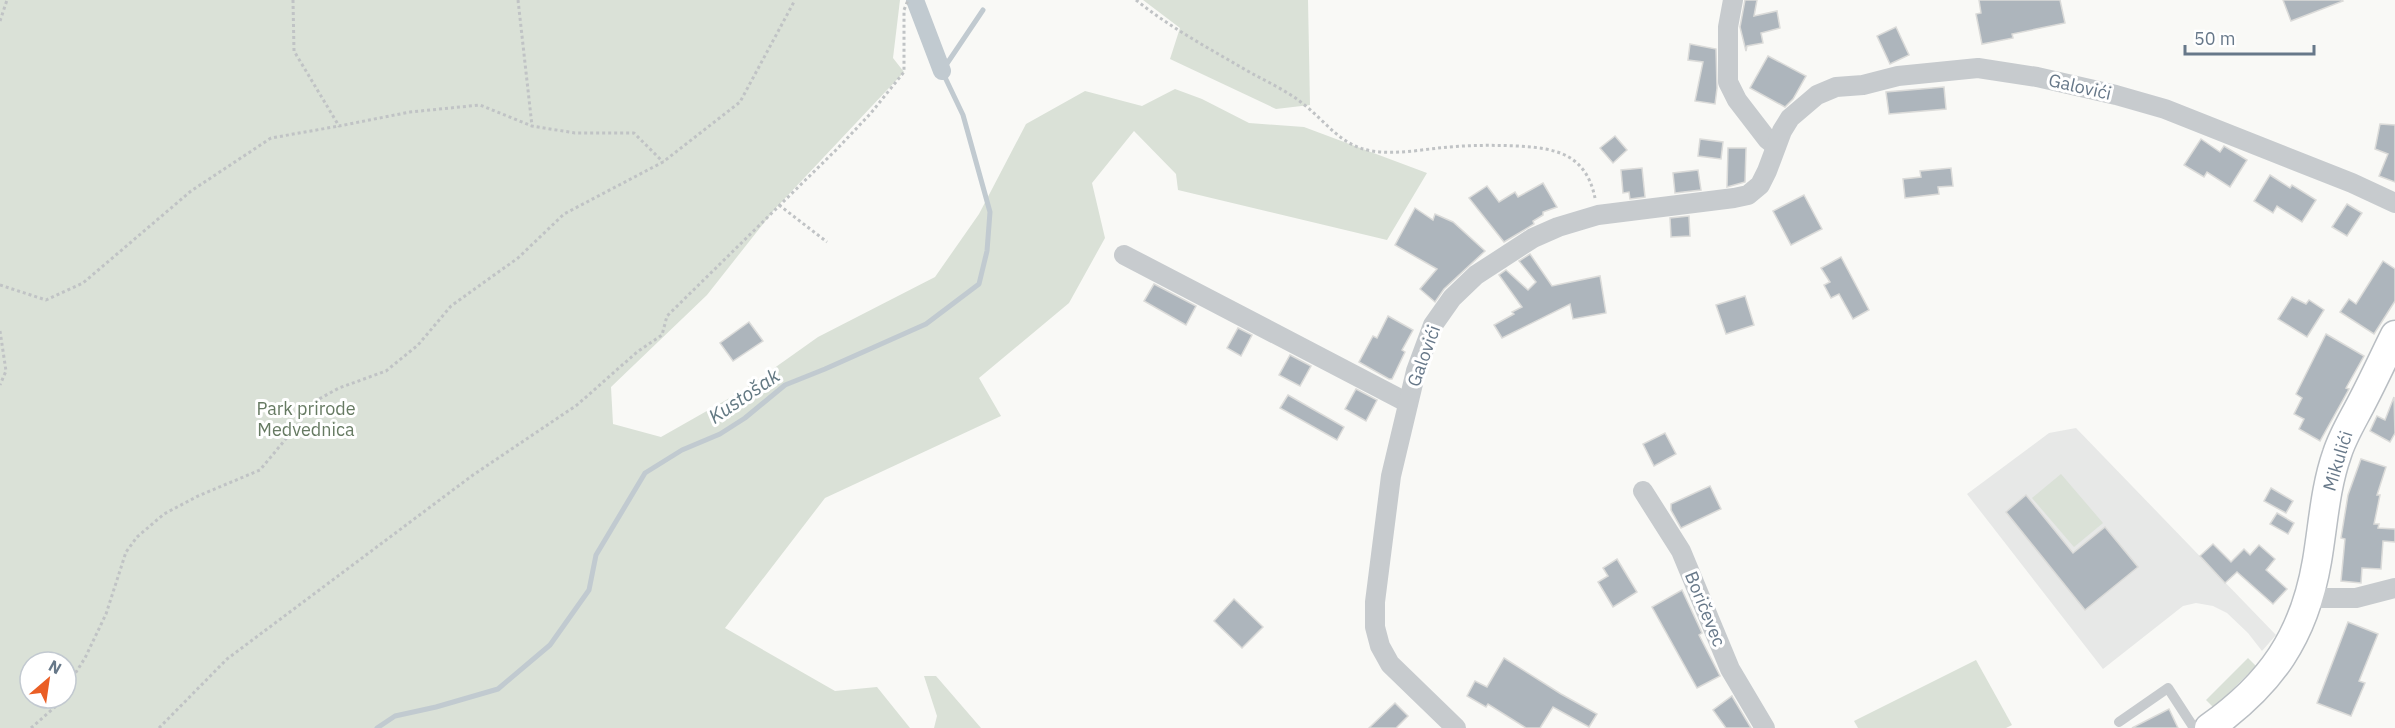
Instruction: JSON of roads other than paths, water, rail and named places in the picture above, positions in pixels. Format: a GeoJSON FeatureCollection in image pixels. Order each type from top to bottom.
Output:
{"type":"FeatureCollection","features":[{"type":"Feature","properties":{"kind":"street"},"geometry":{"type":"LineString","coordinates":[[1733,0],[1728,27],[1728,82],[1741,105],[1767,139],[1776,146]]}},
{"type":"Feature","properties":{"kind":"street","name":"Galovići"},"geometry":{"type":"LineString","coordinates":[[1456,728],[1390,664],[1380,646],[1375,627],[1376,602],[1389,486],[1416,371],[1433,325],[1444,308],[1468,282],[1485,268],[1533,238],[1569,222],[1598,215],[1748,195],[1764,179],[1776,146],[1790,118],[1806,102],[1836,87],[1863,85],[1914,74],[1965,68],[1992,69],[2116,95],[2165,109],[2352,183],[2395,203]]}},
{"type":"Feature","properties":{"kind":"street"},"geometry":{"type":"LineString","coordinates":[[1124,255],[1408,403]]}},
{"type":"Feature","properties":{"kind":"street","name":"Mikulići"},"geometry":{"type":"LineString","coordinates":[[2209,728],[2245,698],[2282,658],[2300,627],[2310,598],[2337,453],[2395,335]]}},
{"type":"Feature","properties":{"kind":"street","name":"Boričevec"},"geometry":{"type":"LineString","coordinates":[[1642,491],[1678,545],[1730,669],[1765,728]]}},
{"type":"Feature","properties":{"kind":"street"},"geometry":{"type":"LineString","coordinates":[[2310,598],[2356,598],[2395,588]]}},
{"type":"Feature","properties":{"kind":"lane"},"geometry":{"type":"LineString","coordinates":[[2119,722],[2168,688],[2194,728]]}},
{"type":"Feature","properties":{"kind":"waterway"},"geometry":{"type":"LineString","coordinates":[[915,0],[942,71]]}},
{"type":"Feature","properties":{"kind":"waterway","name":"Kustošak"},"geometry":{"type":"LineString","coordinates":[[377,728],[395,716],[498,689],[550,645],[589,590],[596,555],[645,473],[682,450],[720,434],[745,418],[785,385],[926,324],[979,284],[987,251],[990,212],[963,115],[942,71],[983,10]]}},
{"type":"Feature","properties":{"kind":"park label","name":"Park prirode Medvednica"},"geometry":{"type":"Point","coordinates":[306,419]}}]}
